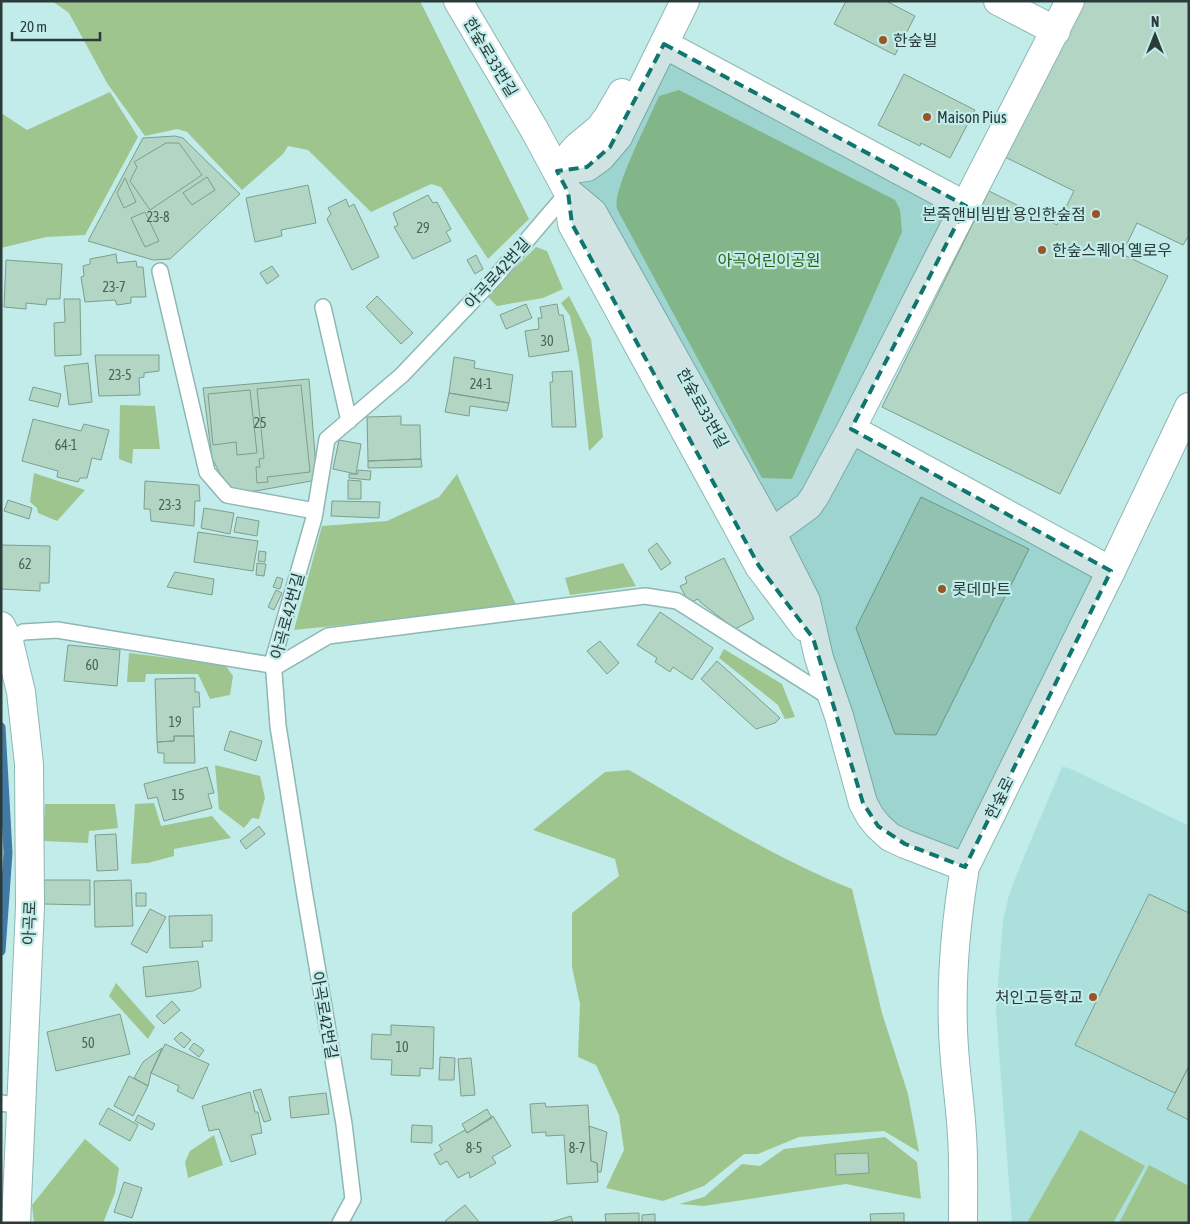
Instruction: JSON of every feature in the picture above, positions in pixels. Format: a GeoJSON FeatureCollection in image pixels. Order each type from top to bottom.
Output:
{"type":"FeatureCollection","features":[{"type":"Feature","properties":{"kind":"street","name":"한숲로33번길"},"geometry":{"type":"LineString","coordinates":[[458,1],[534,129],[562,182],[572,224],[760,566],[813,638]]}},
{"type":"Feature","properties":{"kind":"street"},"geometry":{"type":"LineString","coordinates":[[562,182],[576,148],[600,128],[608,117],[671,1]]}},
{"type":"Feature","properties":{"kind":"street"},"geometry":{"type":"LineString","coordinates":[[562,182],[601,157],[618,137],[685,1]]}},
{"type":"Feature","properties":{"kind":"street"},"geometry":{"type":"LineString","coordinates":[[998,1],[1056,31]]}},
{"type":"Feature","properties":{"kind":"street"},"geometry":{"type":"LineString","coordinates":[[772,533],[808,506],[815,496],[1070,1]]}},
{"type":"Feature","properties":{"kind":"street"},"geometry":{"type":"LineString","coordinates":[[664,44],[966,206]]}},
{"type":"Feature","properties":{"kind":"street","name":"한숲로33번길"},"geometry":{"type":"LineString","coordinates":[[562,182],[593,212],[772,533],[806,600],[813,638],[863,803],[878,826],[890,837],[965,866]]}},
{"type":"Feature","properties":{"kind":"street","name":"한숲로"},"geometry":{"type":"LineString","coordinates":[[962,1223],[962,1136],[955,1062],[953,1000],[954,946],[965,866],[1111,571],[1189,407]]}},
{"type":"Feature","properties":{"kind":"street"},"geometry":{"type":"LineString","coordinates":[[851,429],[1111,571]]}},
{"type":"Feature","properties":{"kind":"street","name":"아곡로"},"geometry":{"type":"LineString","coordinates":[[4,638],[21,692],[29,764],[30,907],[11,1105],[16,1223]]}},
{"type":"Feature","properties":{"kind":"lane","name":"아곡로42번길"},"geometry":{"type":"LineString","coordinates":[[340,1223],[353,1199],[344,1124],[304,896],[278,726],[273,660],[315,510],[327,439],[402,375],[498,274],[562,182]]}},
{"type":"Feature","properties":{"kind":"lane"},"geometry":{"type":"LineString","coordinates":[[160,271],[207,472],[227,495],[315,510]]}},
{"type":"Feature","properties":{"kind":"lane"},"geometry":{"type":"LineString","coordinates":[[323,307],[349,420]]}},
{"type":"Feature","properties":{"kind":"lane"},"geometry":{"type":"LineString","coordinates":[[4,638],[23,632],[58,630],[277,666],[328,636],[645,596],[677,601],[833,700]]}},
{"type":"Feature","properties":{"kind":"highlighted area"},"geometry":{"type":"Polygon","coordinates":[[[664,44],[966,206],[851,429],[1111,571],[965,867],[905,844],[878,826],[863,803],[813,638],[759,566],[572,224],[568,192],[557,171],[587,167],[610,147],[664,44]]]}},
{"type":"Feature","properties":{"kind":"shaded area","name":"처인고등학교"},"geometry":{"type":"Polygon","coordinates":[[[1062,767],[1069,768],[1189,826],[1189,1223],[1012,1223],[996,1011],[1003,921],[1009,895],[1062,767]]]}},
{"type":"Feature","properties":{"kind":"green space"},"geometry":{"type":"Polygon","coordinates":[[[52,1],[420,1],[529,219],[488,259],[441,187],[431,184],[371,212],[308,150],[288,146],[283,154],[242,190],[187,132],[177,129],[145,136],[107,83],[69,13],[52,1]]]}},
{"type":"Feature","properties":{"kind":"green space","name":"아곡어린이공원"},"geometry":{"type":"Polygon","coordinates":[[[679,90],[895,200],[900,210],[902,232],[792,479],[762,478],[617,209],[620,186],[659,96],[679,90]]]}},
{"type":"Feature","properties":{"kind":"green space"},"geometry":{"type":"Polygon","coordinates":[[[110,92],[138,137],[85,235],[46,237],[1,248],[1,113],[27,130],[110,92]]]}},
{"type":"Feature","properties":{"kind":"green space"},"geometry":{"type":"Polygon","coordinates":[[[536,247],[547,251],[563,289],[543,298],[497,306],[487,296],[536,247]]]}},
{"type":"Feature","properties":{"kind":"green space"},"geometry":{"type":"Polygon","coordinates":[[[569,296],[591,339],[603,437],[589,451],[579,363],[570,316],[561,303],[569,296]]]}},
{"type":"Feature","properties":{"kind":"green space"},"geometry":{"type":"Polygon","coordinates":[[[120,405],[155,406],[160,449],[133,449],[132,464],[119,459],[120,405]]]}},
{"type":"Feature","properties":{"kind":"green space"},"geometry":{"type":"Polygon","coordinates":[[[34,473],[85,490],[57,521],[38,513],[37,508],[30,502],[34,473]]]}},
{"type":"Feature","properties":{"kind":"green space"},"geometry":{"type":"Polygon","coordinates":[[[457,474],[517,607],[294,630],[322,526],[387,521],[439,497],[457,474]]]}},
{"type":"Feature","properties":{"kind":"green space"},"geometry":{"type":"Polygon","coordinates":[[[623,563],[636,586],[570,595],[565,578],[623,563]]]}},
{"type":"Feature","properties":{"kind":"green space"},"geometry":{"type":"Polygon","coordinates":[[[724,649],[782,684],[795,717],[785,719],[778,705],[719,658],[724,649]]]}},
{"type":"Feature","properties":{"kind":"green space"},"geometry":{"type":"Polygon","coordinates":[[[129,653],[225,665],[233,676],[230,695],[210,699],[198,674],[146,674],[145,682],[127,682],[129,653]]]}},
{"type":"Feature","properties":{"kind":"green space"},"geometry":{"type":"Polygon","coordinates":[[[215,765],[260,776],[265,798],[259,819],[252,818],[244,828],[219,809],[215,765]]]}},
{"type":"Feature","properties":{"kind":"green space"},"geometry":{"type":"Polygon","coordinates":[[[629,770],[766,849],[852,889],[882,1013],[908,1094],[919,1152],[884,1131],[799,1137],[758,1154],[744,1154],[704,1186],[663,1201],[606,1188],[624,1150],[619,1115],[596,1065],[578,1057],[580,1004],[572,967],[572,913],[619,876],[615,859],[533,830],[605,772],[629,770]]]}},
{"type":"Feature","properties":{"kind":"green space"},"geometry":{"type":"Polygon","coordinates":[[[154,803],[161,826],[212,816],[231,838],[174,849],[174,856],[148,863],[131,864],[135,804],[154,803]]]}},
{"type":"Feature","properties":{"kind":"green space"},"geometry":{"type":"Polygon","coordinates":[[[45,804],[115,804],[118,828],[89,831],[88,843],[43,841],[45,804]]]}},
{"type":"Feature","properties":{"kind":"green space"},"geometry":{"type":"Polygon","coordinates":[[[116,983],[155,1027],[148,1039],[109,996],[116,983]]]}},
{"type":"Feature","properties":{"kind":"green space"},"geometry":{"type":"Polygon","coordinates":[[[1080,1130],[1145,1166],[1113,1223],[1027,1223],[1080,1130]]]}},
{"type":"Feature","properties":{"kind":"green space"},"geometry":{"type":"Polygon","coordinates":[[[214,1135],[223,1165],[188,1178],[185,1162],[190,1151],[214,1135]]]}},
{"type":"Feature","properties":{"kind":"green space"},"geometry":{"type":"Polygon","coordinates":[[[885,1137],[917,1162],[921,1199],[846,1184],[704,1206],[679,1204],[704,1197],[742,1164],[760,1166],[784,1149],[885,1137]]]}},
{"type":"Feature","properties":{"kind":"green space"},"geometry":{"type":"Polygon","coordinates":[[[85,1139],[119,1168],[115,1193],[103,1223],[34,1223],[32,1205],[85,1139]]]}},
{"type":"Feature","properties":{"kind":"green space"},"geometry":{"type":"Polygon","coordinates":[[[1149,1165],[1189,1186],[1189,1223],[1119,1223],[1149,1165]]]}},
{"type":"Feature","properties":{"kind":"building","name":"한숲빌"},"geometry":{"type":"Polygon","coordinates":[[[846,1],[886,1],[915,16],[895,55],[834,24],[846,1]]]}},
{"type":"Feature","properties":{"kind":"building","name":"한숲스퀘어 옐로우"},"geometry":{"type":"Polygon","coordinates":[[[1082,1],[1189,1],[1189,235],[1183,245],[1137,223],[1122,254],[1168,276],[1060,494],[882,407],[989,191],[1057,225],[1074,191],[1005,157],[1082,1]]]}},
{"type":"Feature","properties":{"kind":"building","name":"Maison Pius"},"geometry":{"type":"Polygon","coordinates":[[[904,74],[975,110],[950,158],[921,143],[920,146],[878,125],[904,74]]]}},
{"type":"Feature","properties":{"kind":"building"},"geometry":{"type":"Polygon","coordinates":[[[175,136],[183,138],[240,194],[170,259],[153,260],[88,241],[143,138],[175,136]]]}},
{"type":"Feature","properties":{"kind":"building"},"geometry":{"type":"Polygon","coordinates":[[[166,143],[179,143],[202,175],[150,210],[130,181],[137,167],[134,162],[166,143]]]}},
{"type":"Feature","properties":{"kind":"building"},"geometry":{"type":"Polygon","coordinates":[[[207,177],[215,190],[192,205],[183,193],[207,177]]]}},
{"type":"Feature","properties":{"kind":"building"},"geometry":{"type":"Polygon","coordinates":[[[125,178],[136,202],[124,208],[117,193],[125,178]]]}},
{"type":"Feature","properties":{"kind":"building"},"geometry":{"type":"Polygon","coordinates":[[[308,185],[316,223],[281,230],[282,236],[255,242],[246,198],[308,185]]]}},
{"type":"Feature","properties":{"kind":"building"},"geometry":{"type":"Polygon","coordinates":[[[428,195],[433,203],[437,202],[451,229],[446,232],[451,241],[413,259],[394,227],[398,225],[393,213],[428,195]]]}},
{"type":"Feature","properties":{"kind":"building"},"geometry":{"type":"Polygon","coordinates":[[[346,199],[349,207],[354,204],[379,257],[352,270],[327,219],[331,214],[328,208],[346,199]]]}},
{"type":"Feature","properties":{"kind":"building"},"geometry":{"type":"Polygon","coordinates":[[[145,212],[159,241],[145,247],[131,218],[145,212]]]}},
{"type":"Feature","properties":{"kind":"building"},"geometry":{"type":"Polygon","coordinates":[[[116,254],[117,263],[136,261],[137,267],[143,267],[146,297],[131,297],[131,303],[117,305],[115,300],[85,302],[81,277],[84,276],[83,266],[90,264],[90,259],[116,254]]]}},
{"type":"Feature","properties":{"kind":"building"},"geometry":{"type":"Polygon","coordinates":[[[476,255],[483,269],[475,274],[467,260],[476,255]]]}},
{"type":"Feature","properties":{"kind":"building"},"geometry":{"type":"Polygon","coordinates":[[[6,260],[62,264],[60,299],[47,299],[46,305],[26,303],[26,309],[4,307],[6,260]]]}},
{"type":"Feature","properties":{"kind":"building"},"geometry":{"type":"Polygon","coordinates":[[[272,266],[279,276],[267,284],[260,273],[272,266]]]}},
{"type":"Feature","properties":{"kind":"building"},"geometry":{"type":"Polygon","coordinates":[[[377,296],[413,333],[401,344],[366,307],[377,296]]]}},
{"type":"Feature","properties":{"kind":"building"},"geometry":{"type":"Polygon","coordinates":[[[64,299],[80,299],[81,355],[55,356],[54,323],[65,322],[64,299]]]}},
{"type":"Feature","properties":{"kind":"building"},"geometry":{"type":"Polygon","coordinates":[[[526,304],[532,318],[506,329],[500,315],[526,304]]]}},
{"type":"Feature","properties":{"kind":"building"},"geometry":{"type":"Polygon","coordinates":[[[557,304],[559,315],[563,315],[569,351],[529,357],[525,331],[539,329],[538,318],[542,318],[540,307],[557,304]]]}},
{"type":"Feature","properties":{"kind":"building"},"geometry":{"type":"Polygon","coordinates":[[[95,355],[159,355],[159,371],[144,373],[144,377],[139,378],[140,395],[99,396],[95,355]]]}},
{"type":"Feature","properties":{"kind":"building"},"geometry":{"type":"Polygon","coordinates":[[[454,357],[475,361],[474,368],[513,375],[509,403],[449,393],[454,357]]]}},
{"type":"Feature","properties":{"kind":"building"},"geometry":{"type":"Polygon","coordinates":[[[88,363],[92,402],[69,405],[64,366],[88,363]]]}},
{"type":"Feature","properties":{"kind":"building"},"geometry":{"type":"Polygon","coordinates":[[[572,371],[576,427],[552,427],[550,382],[553,382],[552,372],[572,371]]]}},
{"type":"Feature","properties":{"kind":"building"},"geometry":{"type":"Polygon","coordinates":[[[309,379],[317,480],[250,492],[239,492],[224,482],[212,458],[203,388],[309,379]]]}},
{"type":"Feature","properties":{"kind":"building"},"geometry":{"type":"Polygon","coordinates":[[[301,385],[310,472],[267,477],[268,482],[257,483],[256,467],[260,467],[259,459],[264,458],[257,389],[301,385]]]}},
{"type":"Feature","properties":{"kind":"building"},"geometry":{"type":"Polygon","coordinates":[[[33,387],[61,394],[58,407],[29,400],[33,387]]]}},
{"type":"Feature","properties":{"kind":"building"},"geometry":{"type":"Polygon","coordinates":[[[250,390],[257,453],[237,455],[236,442],[213,445],[208,394],[250,390]]]}},
{"type":"Feature","properties":{"kind":"building"},"geometry":{"type":"Polygon","coordinates":[[[449,393],[509,403],[507,411],[470,406],[469,416],[445,412],[449,393]]]}},
{"type":"Feature","properties":{"kind":"building"},"geometry":{"type":"Polygon","coordinates":[[[401,416],[401,425],[420,425],[421,459],[368,461],[367,417],[401,416]]]}},
{"type":"Feature","properties":{"kind":"building"},"geometry":{"type":"Polygon","coordinates":[[[33,419],[81,431],[84,424],[109,430],[101,460],[92,458],[87,478],[80,478],[78,482],[57,477],[58,471],[22,461],[33,419]]]}},
{"type":"Feature","properties":{"kind":"building"},"geometry":{"type":"Polygon","coordinates":[[[339,440],[361,444],[356,474],[333,469],[339,440]]]}},
{"type":"Feature","properties":{"kind":"building"},"geometry":{"type":"Polygon","coordinates":[[[421,459],[422,467],[368,468],[368,461],[421,459]]]}},
{"type":"Feature","properties":{"kind":"building"},"geometry":{"type":"Polygon","coordinates":[[[358,470],[371,471],[370,480],[349,478],[349,474],[358,474],[358,470]]]}},
{"type":"Feature","properties":{"kind":"building"},"geometry":{"type":"Polygon","coordinates":[[[348,480],[361,481],[361,499],[348,499],[348,480]]]}},
{"type":"Feature","properties":{"kind":"building"},"geometry":{"type":"Polygon","coordinates":[[[145,481],[199,485],[200,501],[195,501],[194,526],[151,521],[150,509],[144,509],[145,481]]]}},
{"type":"Feature","properties":{"kind":"building","name":"롯데마트"},"geometry":{"type":"Polygon","coordinates":[[[921,497],[1029,549],[936,735],[895,734],[856,628],[921,497]]]}},
{"type":"Feature","properties":{"kind":"building"},"geometry":{"type":"Polygon","coordinates":[[[8,500],[32,508],[29,519],[4,511],[8,500]]]}},
{"type":"Feature","properties":{"kind":"building"},"geometry":{"type":"Polygon","coordinates":[[[332,501],[380,502],[379,518],[331,516],[332,501]]]}},
{"type":"Feature","properties":{"kind":"building"},"geometry":{"type":"Polygon","coordinates":[[[204,508],[234,513],[230,534],[201,528],[204,508]]]}},
{"type":"Feature","properties":{"kind":"building"},"geometry":{"type":"Polygon","coordinates":[[[237,517],[259,521],[257,536],[234,532],[237,517]]]}},
{"type":"Feature","properties":{"kind":"building"},"geometry":{"type":"Polygon","coordinates":[[[198,532],[258,541],[253,571],[194,562],[198,532]]]}},
{"type":"Feature","properties":{"kind":"building"},"geometry":{"type":"Polygon","coordinates":[[[657,543],[671,563],[661,570],[648,550],[657,543]]]}},
{"type":"Feature","properties":{"kind":"building"},"geometry":{"type":"Polygon","coordinates":[[[1,545],[50,546],[49,583],[40,583],[40,591],[1,589],[1,545]]]}},
{"type":"Feature","properties":{"kind":"building"},"geometry":{"type":"Polygon","coordinates":[[[259,551],[266,552],[265,562],[258,561],[259,551]]]}},
{"type":"Feature","properties":{"kind":"building"},"geometry":{"type":"Polygon","coordinates":[[[724,558],[754,619],[735,629],[698,599],[689,603],[680,586],[687,583],[685,577],[724,558]]]}},
{"type":"Feature","properties":{"kind":"building"},"geometry":{"type":"Polygon","coordinates":[[[257,563],[266,564],[264,576],[256,575],[257,563]]]}},
{"type":"Feature","properties":{"kind":"building"},"geometry":{"type":"Polygon","coordinates":[[[175,572],[214,579],[212,595],[167,587],[175,572]]]}},
{"type":"Feature","properties":{"kind":"building"},"geometry":{"type":"Polygon","coordinates":[[[277,577],[283,579],[280,589],[273,587],[277,577]]]}},
{"type":"Feature","properties":{"kind":"building"},"geometry":{"type":"Polygon","coordinates":[[[276,590],[282,593],[274,610],[268,607],[276,590]]]}},
{"type":"Feature","properties":{"kind":"building"},"geometry":{"type":"Polygon","coordinates":[[[660,612],[713,648],[692,680],[673,667],[670,672],[655,662],[657,658],[637,645],[660,612]]]}},
{"type":"Feature","properties":{"kind":"building"},"geometry":{"type":"Polygon","coordinates":[[[600,641],[619,663],[607,674],[587,651],[600,641]]]}},
{"type":"Feature","properties":{"kind":"building"},"geometry":{"type":"Polygon","coordinates":[[[68,645],[120,650],[117,686],[64,681],[68,645]]]}},
{"type":"Feature","properties":{"kind":"building"},"geometry":{"type":"Polygon","coordinates":[[[717,661],[780,718],[775,723],[756,729],[701,679],[717,661]]]}},
{"type":"Feature","properties":{"kind":"building"},"geometry":{"type":"Polygon","coordinates":[[[195,678],[195,692],[199,692],[200,707],[193,707],[194,736],[174,736],[174,741],[157,742],[155,679],[195,678]]]}},
{"type":"Feature","properties":{"kind":"building"},"geometry":{"type":"Polygon","coordinates":[[[230,731],[262,741],[256,761],[224,750],[230,731]]]}},
{"type":"Feature","properties":{"kind":"building"},"geometry":{"type":"Polygon","coordinates":[[[174,736],[194,736],[195,763],[164,763],[164,753],[158,753],[157,742],[174,741],[174,736]]]}},
{"type":"Feature","properties":{"kind":"building"},"geometry":{"type":"Polygon","coordinates":[[[207,767],[214,793],[208,794],[212,808],[164,821],[157,797],[148,799],[144,784],[207,767]]]}},
{"type":"Feature","properties":{"kind":"building"},"geometry":{"type":"Polygon","coordinates":[[[259,826],[265,834],[246,849],[240,841],[259,826]]]}},
{"type":"Feature","properties":{"kind":"building"},"geometry":{"type":"Polygon","coordinates":[[[116,834],[118,870],[97,871],[95,835],[116,834]]]}},
{"type":"Feature","properties":{"kind":"building"},"geometry":{"type":"Polygon","coordinates":[[[44,880],[90,880],[90,905],[44,904],[44,880]]]}},
{"type":"Feature","properties":{"kind":"building"},"geometry":{"type":"Polygon","coordinates":[[[131,880],[133,926],[95,927],[94,881],[131,880]]]}},
{"type":"Feature","properties":{"kind":"building"},"geometry":{"type":"Polygon","coordinates":[[[136,893],[146,893],[146,906],[136,906],[136,893]]]}},
{"type":"Feature","properties":{"kind":"building"},"geometry":{"type":"Polygon","coordinates":[[[1149,894],[1189,913],[1189,1066],[1175,1093],[1075,1045],[1149,894]]]}},
{"type":"Feature","properties":{"kind":"building"},"geometry":{"type":"Polygon","coordinates":[[[150,909],[166,917],[147,953],[131,944],[150,909]]]}},
{"type":"Feature","properties":{"kind":"building"},"geometry":{"type":"Polygon","coordinates":[[[212,915],[212,941],[202,941],[203,947],[170,948],[169,916],[212,915]]]}},
{"type":"Feature","properties":{"kind":"building"},"geometry":{"type":"Polygon","coordinates":[[[198,961],[201,987],[193,991],[146,997],[143,967],[198,961]]]}},
{"type":"Feature","properties":{"kind":"building"},"geometry":{"type":"Polygon","coordinates":[[[172,1001],[180,1010],[164,1024],[156,1016],[172,1001]]]}},
{"type":"Feature","properties":{"kind":"building"},"geometry":{"type":"Polygon","coordinates":[[[120,1014],[130,1054],[56,1071],[47,1032],[120,1014]]]}},
{"type":"Feature","properties":{"kind":"building"},"geometry":{"type":"Polygon","coordinates":[[[391,1025],[434,1027],[433,1069],[420,1068],[420,1076],[391,1075],[392,1060],[371,1059],[372,1034],[391,1035],[391,1025]]]}},
{"type":"Feature","properties":{"kind":"building"},"geometry":{"type":"Polygon","coordinates":[[[181,1032],[191,1040],[184,1048],[174,1039],[181,1032]]]}},
{"type":"Feature","properties":{"kind":"building"},"geometry":{"type":"Polygon","coordinates":[[[194,1043],[204,1050],[199,1057],[189,1049],[194,1043]]]}},
{"type":"Feature","properties":{"kind":"building"},"geometry":{"type":"Polygon","coordinates":[[[165,1044],[209,1064],[193,1099],[177,1091],[179,1086],[151,1073],[165,1044]]]}},
{"type":"Feature","properties":{"kind":"building"},"geometry":{"type":"Polygon","coordinates":[[[162,1048],[151,1073],[148,1086],[134,1078],[143,1062],[162,1048]]]}},
{"type":"Feature","properties":{"kind":"building"},"geometry":{"type":"Polygon","coordinates":[[[440,1057],[455,1058],[454,1080],[439,1080],[440,1057]]]}},
{"type":"Feature","properties":{"kind":"building"},"geometry":{"type":"Polygon","coordinates":[[[471,1058],[475,1095],[461,1096],[458,1059],[471,1058]]]}},
{"type":"Feature","properties":{"kind":"building"},"geometry":{"type":"Polygon","coordinates":[[[1189,1066],[1189,1120],[1167,1109],[1189,1066]]]}},
{"type":"Feature","properties":{"kind":"building"},"geometry":{"type":"Polygon","coordinates":[[[129,1076],[148,1086],[133,1116],[114,1106],[129,1076]]]}},
{"type":"Feature","properties":{"kind":"building"},"geometry":{"type":"Polygon","coordinates":[[[261,1089],[271,1120],[264,1122],[253,1091],[261,1089]]]}},
{"type":"Feature","properties":{"kind":"building"},"geometry":{"type":"Polygon","coordinates":[[[250,1092],[255,1112],[258,1112],[262,1133],[251,1135],[256,1154],[231,1162],[219,1129],[209,1131],[202,1106],[250,1092]]]}},
{"type":"Feature","properties":{"kind":"building"},"geometry":{"type":"Polygon","coordinates":[[[326,1093],[329,1114],[291,1118],[289,1097],[326,1093]]]}},
{"type":"Feature","properties":{"kind":"building"},"geometry":{"type":"Polygon","coordinates":[[[545,1103],[546,1107],[588,1105],[591,1161],[597,1163],[598,1182],[567,1184],[564,1135],[546,1136],[546,1132],[532,1133],[530,1104],[545,1103]]]}},
{"type":"Feature","properties":{"kind":"building"},"geometry":{"type":"Polygon","coordinates":[[[108,1108],[138,1125],[130,1141],[99,1124],[108,1108]]]}},
{"type":"Feature","properties":{"kind":"building"},"geometry":{"type":"Polygon","coordinates":[[[487,1109],[492,1118],[467,1133],[462,1124],[487,1109]]]}},
{"type":"Feature","properties":{"kind":"building"},"geometry":{"type":"Polygon","coordinates":[[[138,1115],[155,1124],[152,1130],[135,1121],[138,1115]]]}},
{"type":"Feature","properties":{"kind":"building"},"geometry":{"type":"Polygon","coordinates":[[[493,1116],[511,1146],[492,1157],[496,1163],[470,1178],[469,1172],[458,1178],[447,1161],[440,1165],[434,1154],[442,1150],[439,1145],[465,1130],[467,1133],[493,1116]]]}},
{"type":"Feature","properties":{"kind":"building"},"geometry":{"type":"Polygon","coordinates":[[[412,1125],[432,1126],[432,1143],[411,1142],[412,1125]]]}},
{"type":"Feature","properties":{"kind":"building"},"geometry":{"type":"Polygon","coordinates":[[[589,1126],[607,1132],[601,1172],[598,1172],[597,1163],[591,1161],[589,1126]]]}},
{"type":"Feature","properties":{"kind":"building"},"geometry":{"type":"Polygon","coordinates":[[[868,1153],[869,1173],[836,1175],[835,1154],[868,1153]]]}},
{"type":"Feature","properties":{"kind":"building"},"geometry":{"type":"Polygon","coordinates":[[[124,1182],[142,1188],[132,1218],[114,1212],[124,1182]]]}},
{"type":"Feature","properties":{"kind":"building"},"geometry":{"type":"Polygon","coordinates":[[[465,1205],[480,1223],[447,1223],[445,1221],[465,1205]]]}},
{"type":"Feature","properties":{"kind":"building"},"geometry":{"type":"Polygon","coordinates":[[[639,1213],[639,1223],[606,1223],[605,1214],[639,1213]]]}},
{"type":"Feature","properties":{"kind":"building"},"geometry":{"type":"Polygon","coordinates":[[[904,1213],[904,1223],[871,1223],[870,1214],[904,1213]]]}},
{"type":"Feature","properties":{"kind":"building"},"geometry":{"type":"Polygon","coordinates":[[[655,1214],[655,1223],[642,1223],[642,1215],[655,1214]]]}},
{"type":"Feature","properties":{"kind":"building"},"geometry":{"type":"Polygon","coordinates":[[[571,1216],[573,1223],[548,1223],[571,1216]]]}},
{"type":"Feature","properties":{"kind":"waterway"},"geometry":{"type":"LineString","coordinates":[[1,727],[8,853],[1,951]]}},
{"type":"Feature","properties":{"kind":"place","name":"한숲빌"},"geometry":{"type":"Point","coordinates":[883,40]}},
{"type":"Feature","properties":{"kind":"place","name":"Maison Pius"},"geometry":{"type":"Point","coordinates":[927,117]}},
{"type":"Feature","properties":{"kind":"place","name":"본죽앤비빔밥 용인한숲점"},"geometry":{"type":"Point","coordinates":[1096,214]}},
{"type":"Feature","properties":{"kind":"place","name":"한숲스퀘어 옐로우"},"geometry":{"type":"Point","coordinates":[1042,250]}},
{"type":"Feature","properties":{"kind":"place","name":"롯데마트"},"geometry":{"type":"Point","coordinates":[942,589]}},
{"type":"Feature","properties":{"kind":"place","name":"처인고등학교"},"geometry":{"type":"Point","coordinates":[1093,997]}}]}
